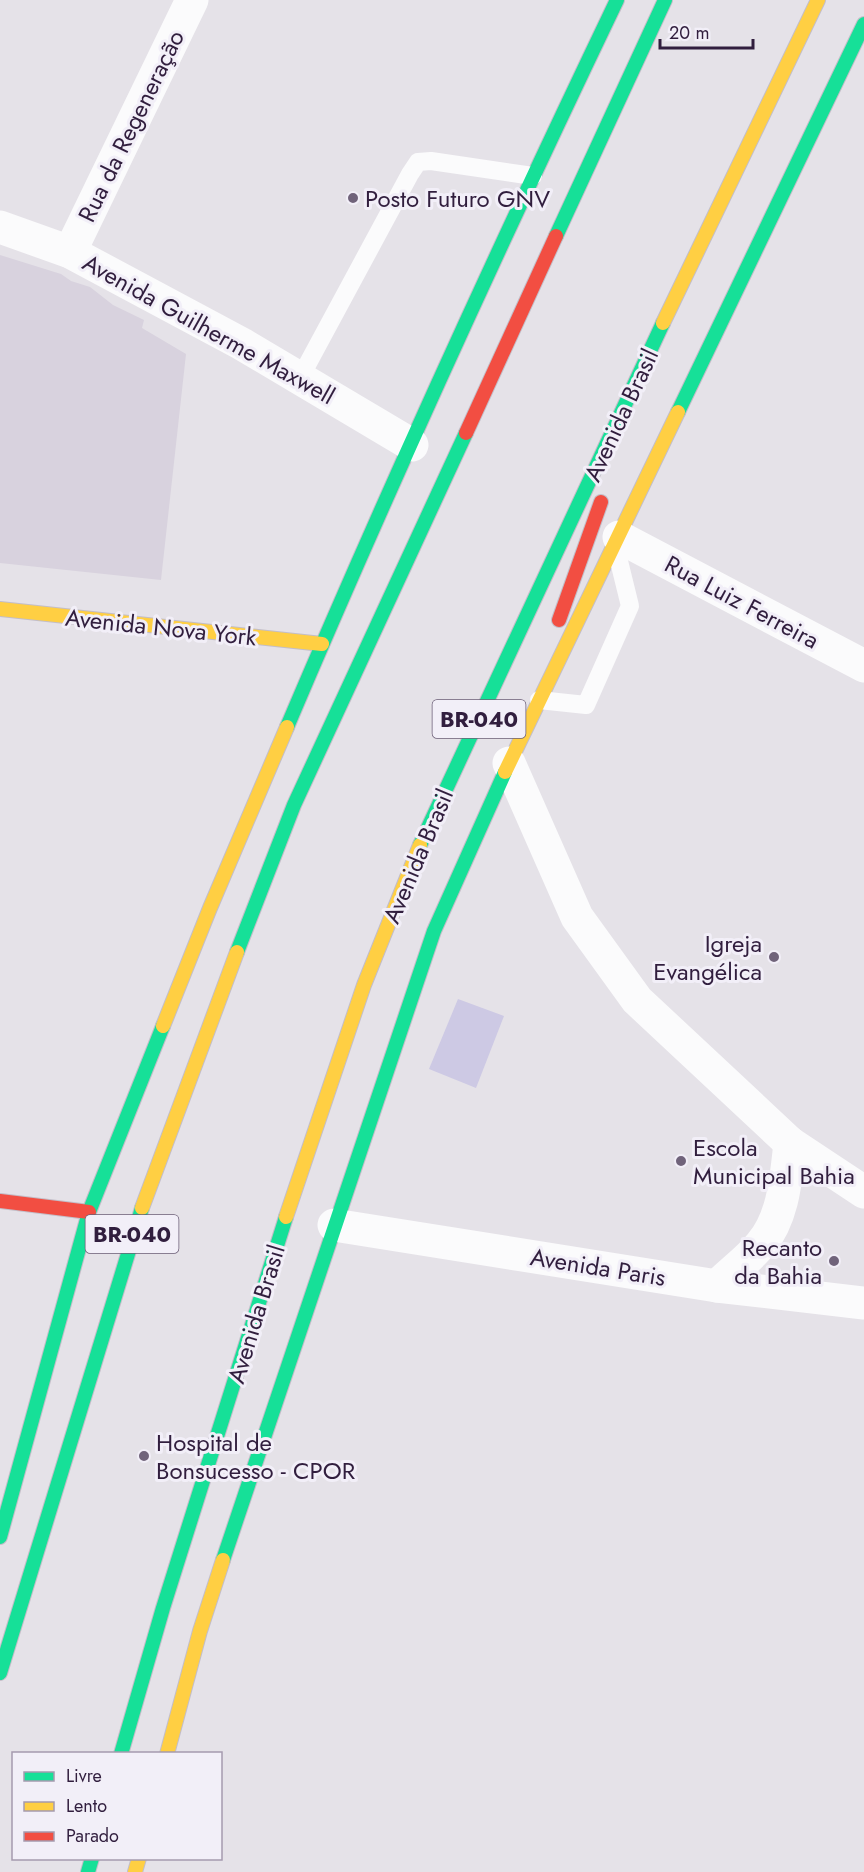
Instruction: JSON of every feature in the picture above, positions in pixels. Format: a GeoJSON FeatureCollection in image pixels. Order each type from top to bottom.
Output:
{"type":"FeatureCollection","features":[{"type":"Feature","properties":{"kind":"main road"},"geometry":{"type":"LineString","coordinates":[[0,1537],[89,1212],[210,908],[322,644],[533,176],[617,0]]}},
{"type":"Feature","properties":{"kind":"main road","name":"BR-040"},"geometry":{"type":"LineString","coordinates":[[0,1672],[133,1232],[205,1034],[290,816],[665,0]]}},
{"type":"Feature","properties":{"kind":"main road","name":"Avenida Brasil"},"geometry":{"type":"LineString","coordinates":[[122,1752],[163,1608],[283,1227],[364,985],[418,849],[664,322],[818,0]]}},
{"type":"Feature","properties":{"kind":"main road","name":"Avenida Brasil"},"geometry":{"type":"LineString","coordinates":[[168,1752],[200,1631],[434,931],[509,763],[617,542],[736,288],[862,32]]}},
{"type":"Feature","properties":{"kind":"main road"},"geometry":{"type":"LineString","coordinates":[[595,118],[639,55]]}},
{"type":"Feature","properties":{"kind":"main road"},"geometry":{"type":"LineString","coordinates":[[620,447],[664,322]]}},
{"type":"Feature","properties":{"kind":"main road"},"geometry":{"type":"LineString","coordinates":[[412,445],[441,407]]}},
{"type":"Feature","properties":{"kind":"main road"},"geometry":{"type":"LineString","coordinates":[[509,763],[604,492]]}},
{"type":"Feature","properties":{"kind":"main road","name":"Avenida Nova York"},"geometry":{"type":"LineString","coordinates":[[0,609],[322,644]]}},
{"type":"Feature","properties":{"kind":"main road"},"geometry":{"type":"LineString","coordinates":[[0,1201],[89,1212]]}},
{"type":"Feature","properties":{"kind":"street","name":"Rua da Regeneração"},"geometry":{"type":"LineString","coordinates":[[70,252],[192,0]]}},
{"type":"Feature","properties":{"kind":"street","name":"Avenida Guilherme Maxwell"},"geometry":{"type":"LineString","coordinates":[[0,227],[70,252],[242,344],[412,445]]}},
{"type":"Feature","properties":{"kind":"street","name":"Rua Luiz Ferreira"},"geometry":{"type":"LineString","coordinates":[[617,542],[864,666]]}},
{"type":"Feature","properties":{"kind":"street"},"geometry":{"type":"LineString","coordinates":[[509,763],[577,917],[637,1000],[790,1143],[864,1192]]}},
{"type":"Feature","properties":{"kind":"street"},"geometry":{"type":"LineString","coordinates":[[717,1286],[762,1244],[775,1219],[784,1191],[790,1143]]}},
{"type":"Feature","properties":{"kind":"street","name":"Avenida Paris"},"geometry":{"type":"LineString","coordinates":[[334,1225],[717,1286],[864,1303]]}},
{"type":"Feature","properties":{"kind":"lane"},"geometry":{"type":"LineString","coordinates":[[300,378],[418,162],[431,161],[533,176]]}},
{"type":"Feature","properties":{"kind":"lane"},"geometry":{"type":"LineString","coordinates":[[539,700],[586,705],[630,606],[617,542]]}},
{"type":"Feature","properties":{"kind":"shaded area"},"geometry":{"type":"Polygon","coordinates":[[[0,255],[61,274],[71,281],[90,287],[113,305],[144,320],[142,328],[186,354],[161,580],[0,563],[0,255]]]}},
{"type":"Feature","properties":{"kind":"shaded area"},"geometry":{"type":"Polygon","coordinates":[[[458,999],[504,1016],[476,1088],[429,1069],[458,999]]]}},
{"type":"Feature","properties":{"kind":"traffic: fast"},"geometry":{"type":"LineString","coordinates":[[287,727],[448,362],[617,0]]}},
{"type":"Feature","properties":{"kind":"traffic: fast"},"geometry":{"type":"LineString","coordinates":[[556,236],[665,0]]}},
{"type":"Feature","properties":{"kind":"traffic: fast"},"geometry":{"type":"LineString","coordinates":[[678,412],[864,24]]}},
{"type":"Feature","properties":{"kind":"traffic: fast"},"geometry":{"type":"LineString","coordinates":[[420,845],[663,323]]}},
{"type":"Feature","properties":{"kind":"traffic: fast"},"geometry":{"type":"LineString","coordinates":[[237,952],[294,805],[466,433]]}},
{"type":"Feature","properties":{"kind":"traffic: fast"},"geometry":{"type":"LineString","coordinates":[[223,1560],[434,931],[505,772]]}},
{"type":"Feature","properties":{"kind":"traffic: fast"},"geometry":{"type":"LineString","coordinates":[[0,1537],[89,1212],[163,1026]]}},
{"type":"Feature","properties":{"kind":"traffic: fast"},"geometry":{"type":"LineString","coordinates":[[0,1673],[142,1208]]}},
{"type":"Feature","properties":{"kind":"traffic: fast"},"geometry":{"type":"LineString","coordinates":[[122,1752],[163,1608],[286,1217]]}},
{"type":"Feature","properties":{"kind":"traffic: fast"},"geometry":{"type":"LineString","coordinates":[[88,1872],[91,1860]]}},
{"type":"Feature","properties":{"kind":"traffic: slow"},"geometry":{"type":"LineString","coordinates":[[663,323],[818,0]]}},
{"type":"Feature","properties":{"kind":"traffic: slow"},"geometry":{"type":"LineString","coordinates":[[505,772],[678,412]]}},
{"type":"Feature","properties":{"kind":"traffic: slow"},"geometry":{"type":"LineString","coordinates":[[0,609],[322,644]]}},
{"type":"Feature","properties":{"kind":"traffic: slow"},"geometry":{"type":"LineString","coordinates":[[163,1026],[287,727]]}},
{"type":"Feature","properties":{"kind":"traffic: slow"},"geometry":{"type":"LineString","coordinates":[[286,1217],[364,985],[420,845]]}},
{"type":"Feature","properties":{"kind":"traffic: slow"},"geometry":{"type":"LineString","coordinates":[[142,1208],[237,952]]}},
{"type":"Feature","properties":{"kind":"traffic: slow"},"geometry":{"type":"LineString","coordinates":[[168,1752],[200,1631],[223,1560]]}},
{"type":"Feature","properties":{"kind":"traffic: slow"},"geometry":{"type":"LineString","coordinates":[[135,1872],[138,1860]]}},
{"type":"Feature","properties":{"kind":"traffic: jam"},"geometry":{"type":"LineString","coordinates":[[466,433],[556,236]]}},
{"type":"Feature","properties":{"kind":"traffic: jam"},"geometry":{"type":"LineString","coordinates":[[559,620],[601,502]]}},
{"type":"Feature","properties":{"kind":"traffic: jam"},"geometry":{"type":"LineString","coordinates":[[0,1201],[89,1212]]}},
{"type":"Feature","properties":{"kind":"place","name":"Posto Futuro GNV"},"geometry":{"type":"Point","coordinates":[353,198]}},
{"type":"Feature","properties":{"kind":"place","name":"Igreja Evangélica"},"geometry":{"type":"Point","coordinates":[774,957]}},
{"type":"Feature","properties":{"kind":"place","name":"Escola Municipal Bahia"},"geometry":{"type":"Point","coordinates":[681,1161]}},
{"type":"Feature","properties":{"kind":"place","name":"Recanto da Bahia"},"geometry":{"type":"Point","coordinates":[834,1261]}},
{"type":"Feature","properties":{"kind":"place","name":"Hospital de Bonsucesso - CPOR"},"geometry":{"type":"Point","coordinates":[144,1456]}}]}
